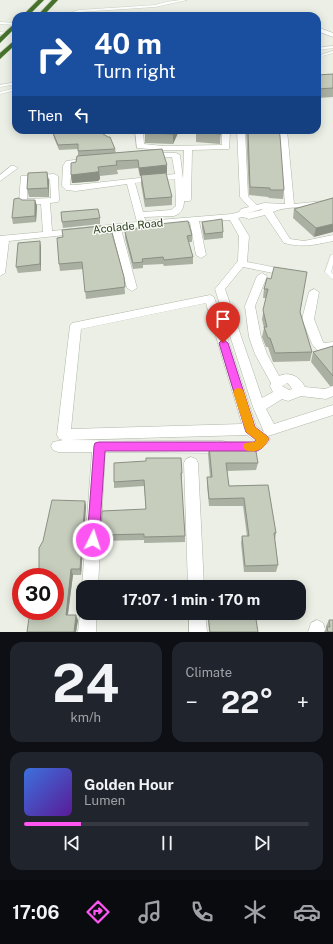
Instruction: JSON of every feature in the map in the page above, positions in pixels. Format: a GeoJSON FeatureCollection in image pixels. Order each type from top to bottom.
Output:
{"type":"FeatureCollection","features":[{"type":"Feature","properties":{"kind":"highway"},"geometry":{"type":"LineString","coordinates":[[28,12],[41,0]]}},
{"type":"Feature","properties":{"kind":"highway"},"geometry":{"type":"LineString","coordinates":[[44,12],[55,0]]}},
{"type":"Feature","properties":{"kind":"highway"},"geometry":{"type":"LineString","coordinates":[[0,41],[12,28]]}},
{"type":"Feature","properties":{"kind":"highway"},"geometry":{"type":"LineString","coordinates":[[0,57],[12,45]]}},
{"type":"Feature","properties":{"kind":"street"},"geometry":{"type":"LineString","coordinates":[[321,30],[333,34]]}},
{"type":"Feature","properties":{"kind":"street"},"geometry":{"type":"LineString","coordinates":[[139,134],[140,146],[163,148],[226,147],[226,134]]}},
{"type":"Feature","properties":{"kind":"street"},"geometry":{"type":"LineString","coordinates":[[241,134],[244,197],[266,208],[287,241],[304,244],[333,238]]}},
{"type":"Feature","properties":{"kind":"street"},"geometry":{"type":"LineString","coordinates":[[283,134],[290,206]]}},
{"type":"Feature","properties":{"kind":"street"},"geometry":{"type":"LineString","coordinates":[[188,147],[190,220],[201,255]]}},
{"type":"Feature","properties":{"kind":"street"},"geometry":{"type":"LineString","coordinates":[[140,215],[174,213],[180,207],[179,176],[176,155],[165,154],[142,156]]}},
{"type":"Feature","properties":{"kind":"street"},"geometry":{"type":"LineString","coordinates":[[97,160],[69,163],[67,166],[66,186],[69,188],[76,188],[130,180],[179,176]]}},
{"type":"Feature","properties":{"kind":"street"},"geometry":{"type":"LineString","coordinates":[[0,179],[14,168]]}},
{"type":"Feature","properties":{"kind":"street"},"geometry":{"type":"LineString","coordinates":[[54,176],[55,200],[45,201],[23,202],[24,178],[54,176]]}},
{"type":"Feature","properties":{"kind":"street"},"geometry":{"type":"LineString","coordinates":[[130,180],[142,225]]}},
{"type":"Feature","properties":{"kind":"street"},"geometry":{"type":"LineString","coordinates":[[45,201],[48,234]]}},
{"type":"Feature","properties":{"kind":"street"},"geometry":{"type":"LineString","coordinates":[[267,435],[220,289],[243,261],[244,236],[238,216],[244,211],[333,202]]}},
{"type":"Feature","properties":{"kind":"street","name":"Acolade Road"},"geometry":{"type":"LineString","coordinates":[[2,239],[190,220],[250,216],[266,208]]}},
{"type":"Feature","properties":{"kind":"street"},"geometry":{"type":"LineString","coordinates":[[116,227],[132,288]]}},
{"type":"Feature","properties":{"kind":"street"},"geometry":{"type":"LineString","coordinates":[[0,273],[2,239]]}},
{"type":"Feature","properties":{"kind":"street"},"geometry":{"type":"LineString","coordinates":[[240,264],[278,271]]}},
{"type":"Feature","properties":{"kind":"street"},"geometry":{"type":"LineString","coordinates":[[262,276],[250,306],[255,337],[261,354],[279,388]]}},
{"type":"Feature","properties":{"kind":"street"},"geometry":{"type":"LineString","coordinates":[[314,292],[308,318],[318,344],[322,348],[333,346]]}},
{"type":"Feature","properties":{"kind":"street"},"geometry":{"type":"LineString","coordinates":[[250,429],[210,299],[76,326],[64,435],[250,429],[267,435]]}},
{"type":"Feature","properties":{"kind":"street"},"geometry":{"type":"LineString","coordinates":[[259,407],[279,388],[281,379],[292,380],[298,384],[298,391],[326,394],[333,391]]}},
{"type":"Feature","properties":{"kind":"street"},"geometry":{"type":"LineString","coordinates":[[249,446],[257,446],[267,435],[333,410]]}},
{"type":"Feature","properties":{"kind":"street"},"geometry":{"type":"LineString","coordinates":[[58,446],[234,446]]}},
{"type":"Feature","properties":{"kind":"street"},"geometry":{"type":"LineString","coordinates":[[90,580],[99,446]]}},
{"type":"Feature","properties":{"kind":"street"},"geometry":{"type":"LineString","coordinates":[[191,463],[196,580]]}},
{"type":"Feature","properties":{"kind":"street"},"geometry":{"type":"LineString","coordinates":[[87,632],[88,620]]}},
{"type":"Feature","properties":{"kind":"street"},"geometry":{"type":"LineString","coordinates":[[197,620],[198,632]]}},
{"type":"Feature","properties":{"kind":"lane"},"geometry":{"type":"LineString","coordinates":[[75,12],[154,6],[186,0]]}},
{"type":"Feature","properties":{"kind":"lane"},"geometry":{"type":"LineString","coordinates":[[0,23],[12,24]]}},
{"type":"Feature","properties":{"kind":"lane"},"geometry":{"type":"LineString","coordinates":[[0,33],[7,33]]}},
{"type":"Feature","properties":{"kind":"lane"},"geometry":{"type":"LineString","coordinates":[[321,48],[333,47]]}},
{"type":"Feature","properties":{"kind":"lane"},"geometry":{"type":"LineString","coordinates":[[322,54],[333,52]]}},
{"type":"Feature","properties":{"kind":"lane"},"geometry":{"type":"LineString","coordinates":[[0,86],[12,84]]}},
{"type":"Feature","properties":{"kind":"lane"},"geometry":{"type":"LineString","coordinates":[[0,93],[12,89]]}},
{"type":"Feature","properties":{"kind":"lane"},"geometry":{"type":"LineString","coordinates":[[333,256],[328,272],[333,277]]}},
{"type":"Feature","properties":{"kind":"building"},"geometry":{"type":"Polygon","coordinates":[[[333,74],[333,88],[321,89],[321,75],[333,74]]]}},
{"type":"Feature","properties":{"kind":"building"},"geometry":{"type":"Polygon","coordinates":[[[53,134],[103,134],[110,137],[115,149],[78,151],[78,144],[58,145],[53,134]]]}},
{"type":"Feature","properties":{"kind":"building"},"geometry":{"type":"Polygon","coordinates":[[[248,134],[280,134],[284,190],[270,190],[270,188],[250,187],[248,134]]]}},
{"type":"Feature","properties":{"kind":"building"},"geometry":{"type":"Polygon","coordinates":[[[162,149],[167,165],[139,168],[138,160],[116,161],[117,165],[98,167],[99,171],[97,172],[71,175],[71,163],[76,162],[77,156],[162,149]]]}},
{"type":"Feature","properties":{"kind":"building"},"geometry":{"type":"Polygon","coordinates":[[[47,172],[48,188],[27,189],[28,173],[47,172]]]}},
{"type":"Feature","properties":{"kind":"building"},"geometry":{"type":"Polygon","coordinates":[[[166,173],[172,197],[145,199],[141,175],[166,173]]]}},
{"type":"Feature","properties":{"kind":"building"},"geometry":{"type":"Polygon","coordinates":[[[19,198],[22,200],[35,200],[35,216],[12,218],[14,199],[19,198]]]}},
{"type":"Feature","properties":{"kind":"building"},"geometry":{"type":"Polygon","coordinates":[[[333,198],[333,224],[316,228],[294,209],[333,198]]]}},
{"type":"Feature","properties":{"kind":"building"},"geometry":{"type":"Polygon","coordinates":[[[98,209],[100,218],[62,222],[61,212],[98,209]]]}},
{"type":"Feature","properties":{"kind":"building"},"geometry":{"type":"Polygon","coordinates":[[[222,219],[223,232],[205,234],[202,222],[222,219]]]}},
{"type":"Feature","properties":{"kind":"building"},"geometry":{"type":"Polygon","coordinates":[[[188,221],[192,235],[187,236],[193,257],[164,260],[163,257],[142,259],[143,262],[133,263],[125,232],[128,231],[127,230],[160,226],[159,224],[188,221]]]}},
{"type":"Feature","properties":{"kind":"building"},"geometry":{"type":"Polygon","coordinates":[[[101,226],[102,233],[112,233],[124,277],[125,287],[85,292],[82,262],[59,264],[57,238],[63,237],[62,230],[101,226]]]}},
{"type":"Feature","properties":{"kind":"building"},"geometry":{"type":"Polygon","coordinates":[[[40,241],[40,264],[16,267],[18,243],[40,241]]]}},
{"type":"Feature","properties":{"kind":"building"},"geometry":{"type":"Polygon","coordinates":[[[274,267],[307,272],[300,312],[312,352],[275,353],[270,338],[268,338],[264,327],[267,327],[263,310],[268,289],[264,289],[267,278],[271,279],[274,267]]]}},
{"type":"Feature","properties":{"kind":"building"},"geometry":{"type":"Polygon","coordinates":[[[333,346],[333,376],[313,352],[333,346]]]}},
{"type":"Feature","properties":{"kind":"building"},"geometry":{"type":"Polygon","coordinates":[[[209,446],[255,446],[258,463],[226,463],[229,486],[268,485],[276,533],[274,533],[278,565],[245,566],[242,536],[249,536],[244,498],[209,499],[207,477],[212,477],[209,446]]]}},
{"type":"Feature","properties":{"kind":"building"},"geometry":{"type":"Polygon","coordinates":[[[146,458],[181,458],[185,536],[144,537],[144,534],[101,535],[102,511],[146,509],[144,480],[114,482],[114,463],[146,461],[146,458]]]}},
{"type":"Feature","properties":{"kind":"building"},"geometry":{"type":"Polygon","coordinates":[[[52,500],[85,501],[80,569],[71,569],[66,615],[76,615],[74,632],[27,632],[29,620],[64,620],[64,568],[39,568],[39,548],[43,541],[52,500]]]}},
{"type":"Feature","properties":{"kind":"building"},"geometry":{"type":"Polygon","coordinates":[[[209,620],[256,620],[258,632],[210,632],[209,620]]]}},
{"type":"Feature","properties":{"kind":"building"},"geometry":{"type":"Polygon","coordinates":[[[329,620],[333,620],[333,632],[328,632],[327,627],[330,627],[329,620]]]}},
{"type":"Feature","properties":{"kind":"slow traffic"},"geometry":{"type":"LineString","coordinates":[[238,392],[250,429],[263,439],[257,446],[249,446]]}},
{"type":"Feature","properties":{"kind":"route"},"geometry":{"type":"LineString","coordinates":[[93,540],[99,446],[257,446],[263,439],[250,429],[223,343]]}}]}
